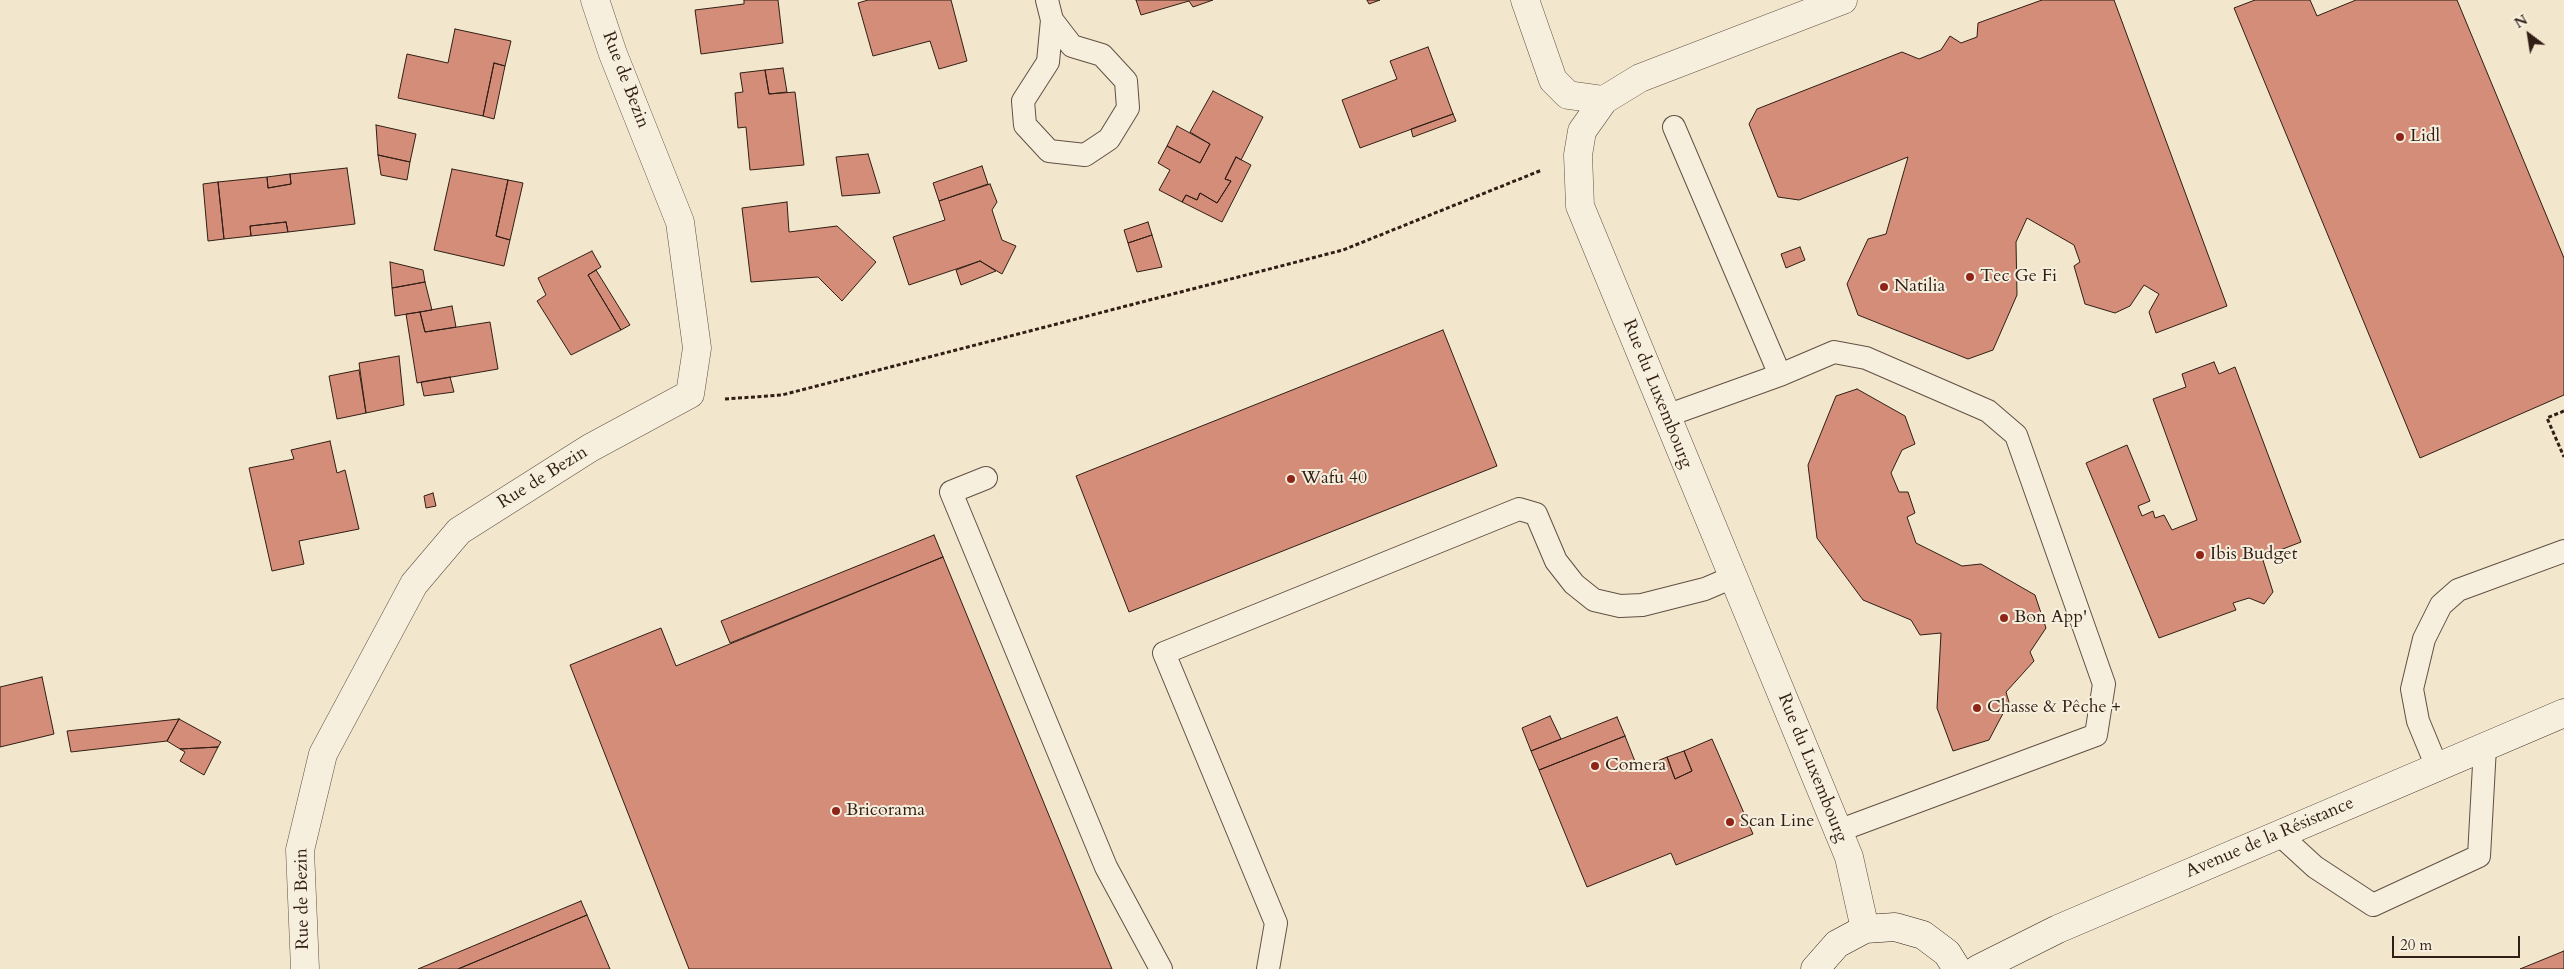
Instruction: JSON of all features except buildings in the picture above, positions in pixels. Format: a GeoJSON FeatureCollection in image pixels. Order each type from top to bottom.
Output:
{"type":"FeatureCollection","features":[{"type":"Feature","properties":{"kind":"street","name":"Rue de Bezin"},"geometry":{"type":"LineString","coordinates":[[305,969],[300,850],[323,754],[414,584],[459,531],[590,448],[690,394],[697,348],[680,222],[613,54],[595,0]]}},
{"type":"Feature","properties":{"kind":"street"},"geometry":{"type":"LineString","coordinates":[[1525,0],[1553,80],[1568,95],[1604,100]]}},
{"type":"Feature","properties":{"kind":"street","name":"Rue du Luxembourg"},"geometry":{"type":"LineString","coordinates":[[1843,0],[1640,78],[1604,100],[1582,131],[1578,155],[1580,206],[1849,857],[1866,929]]}},
{"type":"Feature","properties":{"kind":"street","name":"Avenue de la Résistance"},"geometry":{"type":"LineString","coordinates":[[1978,969],[2058,929],[2564,713]]}},
{"type":"Feature","properties":{"kind":"street"},"geometry":{"type":"LineString","coordinates":[[1816,969],[1837,944],[1866,929],[1895,927],[1923,935],[1947,952],[1957,969]]}},
{"type":"Feature","properties":{"kind":"lane"},"geometry":{"type":"LineString","coordinates":[[1050,10],[1072,46],[1102,55],[1126,81],[1128,108],[1109,139],[1085,155],[1050,151],[1025,125],[1023,101],[1048,62],[1050,10]]}},
{"type":"Feature","properties":{"kind":"lane"},"geometry":{"type":"LineString","coordinates":[[1674,127],[1780,375]]}},
{"type":"Feature","properties":{"kind":"lane"},"geometry":{"type":"LineString","coordinates":[[1666,416],[1780,375],[1834,352],[1866,358],[1988,411],[2016,435],[2104,684],[2096,735],[1838,831]]}},
{"type":"Feature","properties":{"kind":"lane"},"geometry":{"type":"LineString","coordinates":[[986,478],[951,492],[1106,867],[1161,969]]}},
{"type":"Feature","properties":{"kind":"lane"},"geometry":{"type":"LineString","coordinates":[[1267,969],[1276,923],[1164,653],[1518,509],[1536,514],[1556,561],[1574,584],[1594,600],[1620,606],[1642,605],[1705,589],[1733,577]]}},
{"type":"Feature","properties":{"kind":"lane"},"geometry":{"type":"LineString","coordinates":[[2437,767],[2418,721],[2412,689],[2424,639],[2441,605],[2458,590],[2564,551]]}},
{"type":"Feature","properties":{"kind":"lane"},"geometry":{"type":"LineString","coordinates":[[2279,834],[2315,867],[2373,904],[2479,856],[2485,747]]}},
{"type":"Feature","properties":{"kind":"path"},"geometry":{"type":"LineString","coordinates":[[690,394],[726,399],[782,395],[1343,250],[1578,155]]}},
{"type":"Feature","properties":{"kind":"path"},"geometry":{"type":"LineString","coordinates":[[2564,411],[2547,418],[2564,457]]}},
{"type":"Feature","properties":{"kind":"place","name":"Lidl"},"geometry":{"type":"Point","coordinates":[2400,137]}},
{"type":"Feature","properties":{"kind":"place","name":"Tec Ge Fi"},"geometry":{"type":"Point","coordinates":[1970,277]}},
{"type":"Feature","properties":{"kind":"place","name":"Natilia"},"geometry":{"type":"Point","coordinates":[1884,287]}},
{"type":"Feature","properties":{"kind":"place","name":"Wafu 40"},"geometry":{"type":"Point","coordinates":[1291,479]}},
{"type":"Feature","properties":{"kind":"place","name":"Ibis Budget"},"geometry":{"type":"Point","coordinates":[2200,555]}},
{"type":"Feature","properties":{"kind":"place","name":"Bon App'"},"geometry":{"type":"Point","coordinates":[2004,618]}},
{"type":"Feature","properties":{"kind":"place","name":"Chasse & Pêche +"},"geometry":{"type":"Point","coordinates":[1977,708]}},
{"type":"Feature","properties":{"kind":"place","name":"Comera"},"geometry":{"type":"Point","coordinates":[1595,766]}},
{"type":"Feature","properties":{"kind":"place","name":"Bricorama"},"geometry":{"type":"Point","coordinates":[836,811]}},
{"type":"Feature","properties":{"kind":"place","name":"Scan Line"},"geometry":{"type":"Point","coordinates":[1730,822]}}]}
